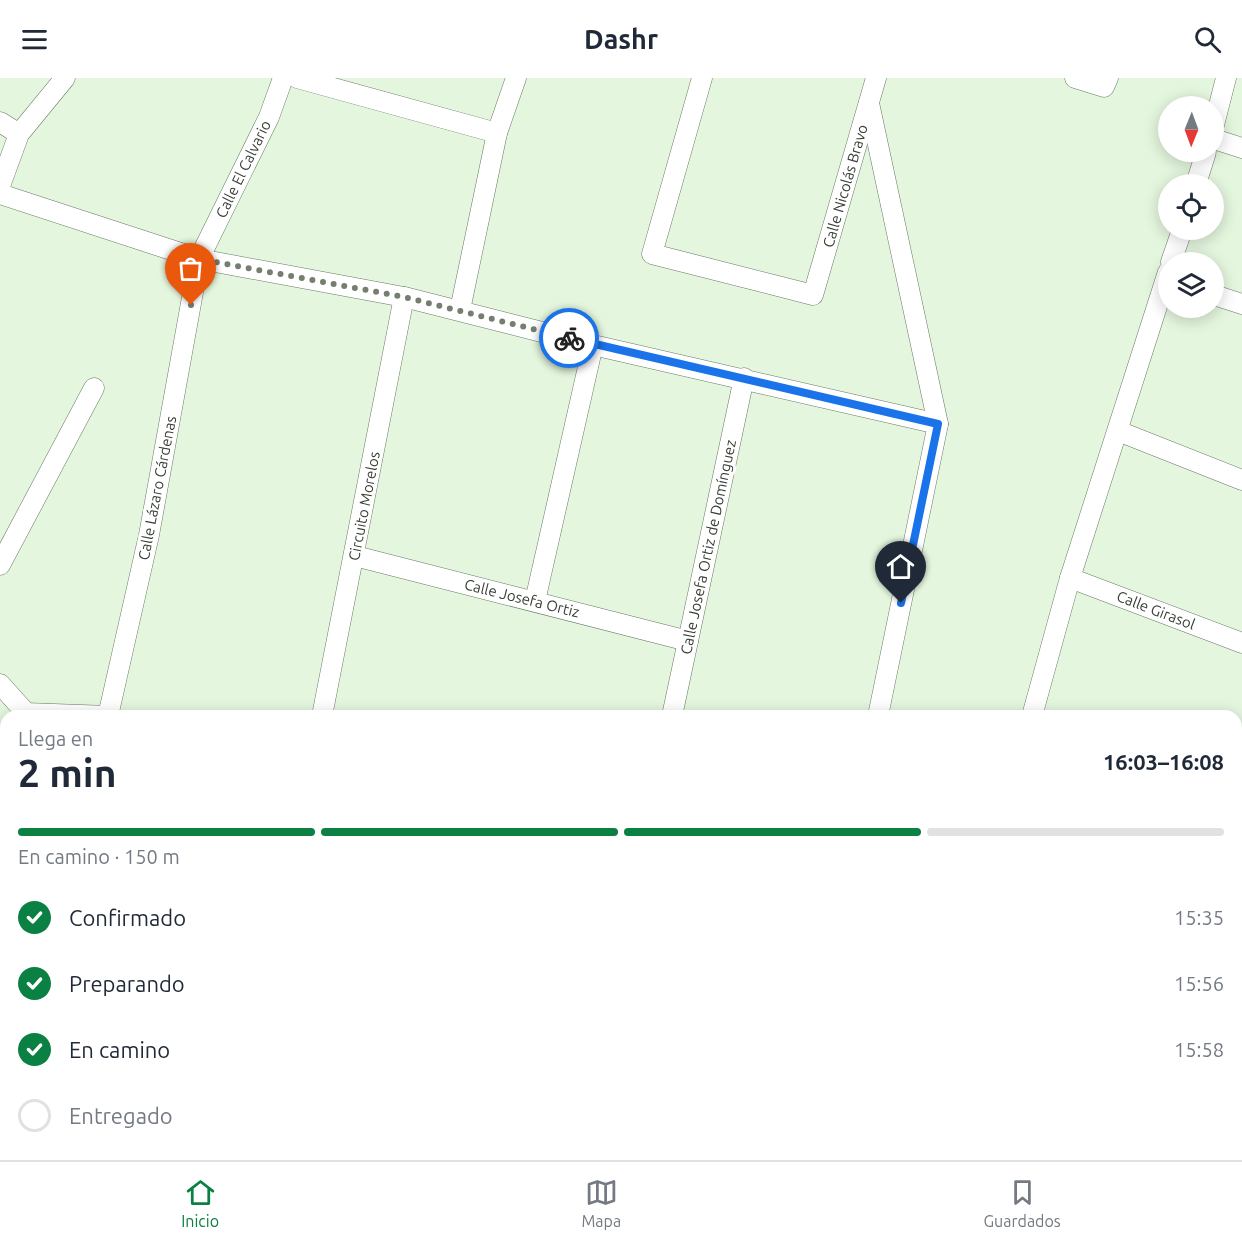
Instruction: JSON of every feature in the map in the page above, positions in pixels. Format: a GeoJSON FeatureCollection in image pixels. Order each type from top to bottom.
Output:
{"type":"FeatureCollection","features":[{"type":"Feature","properties":{"kind":"street"},"geometry":{"type":"LineString","coordinates":[[0,186],[19,134],[64,78]]}},
{"type":"Feature","properties":{"kind":"street","name":"Calle El Calvario"},"geometry":{"type":"LineString","coordinates":[[199,259],[269,117],[283,78]]}},
{"type":"Feature","properties":{"kind":"street"},"geometry":{"type":"LineString","coordinates":[[297,78],[497,133]]}},
{"type":"Feature","properties":{"kind":"street"},"geometry":{"type":"LineString","coordinates":[[460,310],[497,133],[516,78]]}},
{"type":"Feature","properties":{"kind":"street","name":"Calle Nicolás Bravo"},"geometry":{"type":"LineString","coordinates":[[702,78],[652,254],[813,295],[876,78]]}},
{"type":"Feature","properties":{"kind":"street"},"geometry":{"type":"LineString","coordinates":[[1075,78],[1106,82]]}},
{"type":"Feature","properties":{"kind":"street"},"geometry":{"type":"LineString","coordinates":[[1221,96],[1226,78]]}},
{"type":"Feature","properties":{"kind":"street"},"geometry":{"type":"LineString","coordinates":[[869,103],[938,424],[879,710]]}},
{"type":"Feature","properties":{"kind":"street"},"geometry":{"type":"LineString","coordinates":[[0,122],[19,134]]}},
{"type":"Feature","properties":{"kind":"street"},"geometry":{"type":"LineString","coordinates":[[1224,142],[1242,148]]}},
{"type":"Feature","properties":{"kind":"street"},"geometry":{"type":"LineString","coordinates":[[0,194],[199,259],[404,297],[593,345],[938,424]]}},
{"type":"Feature","properties":{"kind":"street","name":"Calle Lázaro Cárdenas"},"geometry":{"type":"LineString","coordinates":[[109,710],[149,535],[199,259]]}},
{"type":"Feature","properties":{"kind":"street","name":"Circuito Morelos"},"geometry":{"type":"LineString","coordinates":[[323,710],[404,297]]}},
{"type":"Feature","properties":{"kind":"street"},"geometry":{"type":"LineString","coordinates":[[1224,298],[1242,304]]}},
{"type":"Feature","properties":{"kind":"street"},"geometry":{"type":"LineString","coordinates":[[1034,710],[1071,578],[1158,307]]}},
{"type":"Feature","properties":{"kind":"street"},"geometry":{"type":"LineString","coordinates":[[534,601],[593,345]]}},
{"type":"Feature","properties":{"kind":"street","name":"Calle Josefa Ortiz de Domínguez"},"geometry":{"type":"LineString","coordinates":[[673,710],[744,378]]}},
{"type":"Feature","properties":{"kind":"street"},"geometry":{"type":"LineString","coordinates":[[0,565],[94,388]]}},
{"type":"Feature","properties":{"kind":"street"},"geometry":{"type":"LineString","coordinates":[[1118,431],[1242,480]]}},
{"type":"Feature","properties":{"kind":"street","name":"Calle Josefa Ortiz"},"geometry":{"type":"LineString","coordinates":[[355,556],[688,641]]}},
{"type":"Feature","properties":{"kind":"street","name":"Calle Girasol"},"geometry":{"type":"LineString","coordinates":[[1071,578],[1242,643]]}},
{"type":"Feature","properties":{"kind":"street"},"geometry":{"type":"LineString","coordinates":[[0,684],[23,710]]}},
{"type":"Feature","properties":{"kind":"way so far"},"geometry":{"type":"LineString","coordinates":[[191,305],[199,259],[404,297],[569,338]]}},
{"type":"Feature","properties":{"kind":"route"},"geometry":{"type":"LineString","coordinates":[[569,338],[938,424],[901,603]]}}]}
